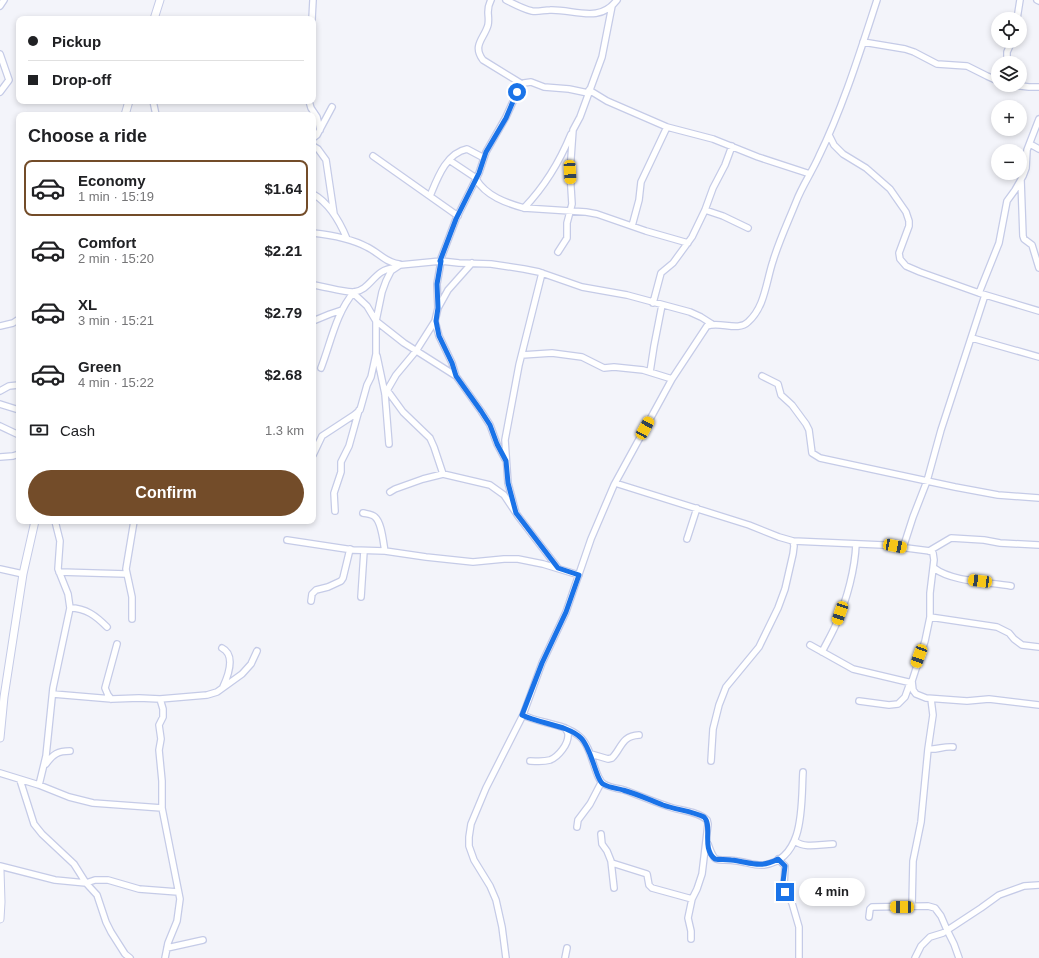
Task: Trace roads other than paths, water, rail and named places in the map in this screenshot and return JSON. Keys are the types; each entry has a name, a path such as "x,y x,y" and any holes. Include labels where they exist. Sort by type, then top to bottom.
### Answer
{"street":[{"path":"0,6 4,0"},
{"path":"155,16 160,0"},
{"path":"312,16 313,0"},
{"path":"491,0 488,6 488,23 478,48 480,56 487,63 522,84 531,82 544,87 588,92 666,127 713,139 758,158 810,174"},
{"path":"506,0 532,11 550,10 593,13 605,11 617,0"},
{"path":"316,233 332,235 368,247 393,264 441,261 524,269 582,287 627,295 690,312 712,324 742,326 754,315 765,293 773,260 796,200 829,135 877,0"},
{"path":"1018,12 1020,0"},
{"path":"524,208 542,186 561,157 580,117 604,48 612,6"},
{"path":"863,42 905,49 937,64 967,66 991,78"},
{"path":"0,54 9,80 0,92"},
{"path":"506,461 497,444 490,425 456,376 452,363 439,336 436,321 438,308 437,284 441,261 458,216 476,179 493,138 506,118 522,84"},
{"path":"1034,87 1039,91"},
{"path":"316,136 332,107"},
{"path":"316,116 320,130"},
{"path":"1027,150 1039,119"},
{"path":"632,226 639,200 641,182 666,127"},
{"path":"558,252 567,238 567,223 573,198 570,172 573,130"},
{"path":"829,135 834,145 843,154 866,168 890,189 906,212 909,226 899,253 902,262 920,272 982,294 1039,311"},
{"path":"1030,144 1039,149"},
{"path":"653,303 661,273 673,263 688,243 705,210 732,146"},
{"path":"316,148 326,160 334,214"},
{"path":"430,196 449,160 460,151 467,148 484,158"},
{"path":"373,156 458,216"},
{"path":"449,160 476,179 480,186 488,194 515,205 524,208 597,214 688,243"},
{"path":"904,548 913,517 927,481 941,430 972,338 982,294 999,243 1007,201 1021,180"},
{"path":"1021,180 1022,234 1024,240 1032,245 1039,268"},
{"path":"316,197 340,222 347,239"},
{"path":"705,210 723,216 748,228"},
{"path":"438,308 448,290 472,263"},
{"path":"321,368 333,332 348,298 353,292 368,285 383,270 394,268 400,264"},
{"path":"335,511 334,493 341,472 341,462 349,446 367,385 371,377 376,354 376,322 386,281 394,268"},
{"path":"516,513 508,483 504,440 508,415 542,274"},
{"path":"316,285 353,292 367,306 376,322 416,351 456,376"},
{"path":"650,372 662,305"},
{"path":"316,320 342,310"},
{"path":"0,326 7,325 16,320"},
{"path":"386,392 396,375 416,351 436,321"},
{"path":"506,958 502,927 496,900 490,886 471,853 469,846 471,824 486,788 522,715 542,663 566,612 591,539 615,483 672,379 707,326 712,324"},
{"path":"972,338 1039,357"},
{"path":"522,355 552,353 582,357 604,368 622,368 650,372 672,379"},
{"path":"376,354 386,392 389,444"},
{"path":"762,376 778,384 781,395 792,405 806,424 810,434 811,449 815,455 860,467 927,481 998,494 1039,498"},
{"path":"0,391 9,386 16,385"},
{"path":"386,392 403,412 430,438 443,474"},
{"path":"0,404 16,409"},
{"path":"316,449 322,436 360,410"},
{"path":"0,426 16,434"},
{"path":"0,457 16,455"},
{"path":"390,492 423,479 443,474 482,482 498,489 558,568"},
{"path":"615,483 697,508 792,541 883,545 929,551 933,553 934,568 930,593 930,617 925,641 911,683 904,697 898,704 889,705 859,701"},
{"path":"687,539 697,508"},
{"path":"363,513 372,515 378,520 382,532 385,551"},
{"path":"0,738 2,696 23,574 34,524"},
{"path":"39,785 44,767 48,742 53,694 70,608 68,594 58,567 60,541 57,524"},
{"path":"132,619 132,597 126,569 134,524"},
{"path":"929,551 951,538 1039,545"},
{"path":"287,540 364,551 385,551 473,562 518,559 558,568 579,575"},
{"path":"711,761 713,729 719,705 726,688 759,647 778,608 785,589 794,554 794,546 792,541"},
{"path":"822,652 844,604 855,557 856,544"},
{"path":"311,601 312,594 316,590 328,587 341,581 350,549"},
{"path":"361,597 364,551"},
{"path":"934,568 944,574 959,578 1012,586"},
{"path":"0,569 23,574"},
{"path":"59,572 126,574"},
{"path":"70,608 82,609 91,614 107,627"},
{"path":"930,617 997,627 1009,633 1018,643 1022,645 1039,647"},
{"path":"112,699 108,695 105,688 117,644"},
{"path":"810,644 858,671 911,683"},
{"path":"222,648 228,655 230,669 223,688"},
{"path":"53,694 112,699 160,699 207,695 217,692 235,680 248,668 257,651"},
{"path":"911,683 916,694 921,697 931,699 967,701 989,699 1039,705"},
{"path":"160,699 163,709 163,717 159,725 161,739 159,750 162,781 162,808 178,892 179,907 177,921 167,948 166,958"},
{"path":"912,906 913,861 921,822 933,715 931,699"},
{"path":"522,715 533,720 565,728 580,737 591,754 599,781 601,783 704,817 707,820 707,841 700,884 692,899 688,918 691,939"},
{"path":"530,761 542,762 557,755 567,740 568,734 565,728"},
{"path":"591,754 612,758 625,740 631,736 638,735"},
{"path":"928,749 938,750 946,746 953,747"},
{"path":"44,767 56,753 70,751"},
{"path":"707,841 712,857 715,859 734,860 760,865 771,863 787,853 795,840 798,829 803,772"},
{"path":"0,774 39,785 68,797 93,803 162,808"},
{"path":"20,780 34,824 42,834 74,864 86,883 97,895 111,932 125,954 130,958"},
{"path":"577,827 578,820 590,804 601,783"},
{"path":"601,834 602,844 612,863 614,888"},
{"path":"795,840 798,843 814,846 833,844"},
{"path":"778,859 785,866 784,887 792,903 799,927 799,958"},
{"path":"612,863 647,874 649,885 652,888 692,899"},
{"path":"0,866 55,880 86,883 95,880 108,880 139,889 178,892"},
{"path":"0,870 0,919"},
{"path":"915,958 921,946 930,937 947,930 999,895 1024,886 1039,885"},
{"path":"869,917 870,909 872,907 928,906 935,908 941,916 959,958"},
{"path":"167,948 203,940"},
{"path":"565,958 567,948"}]}
